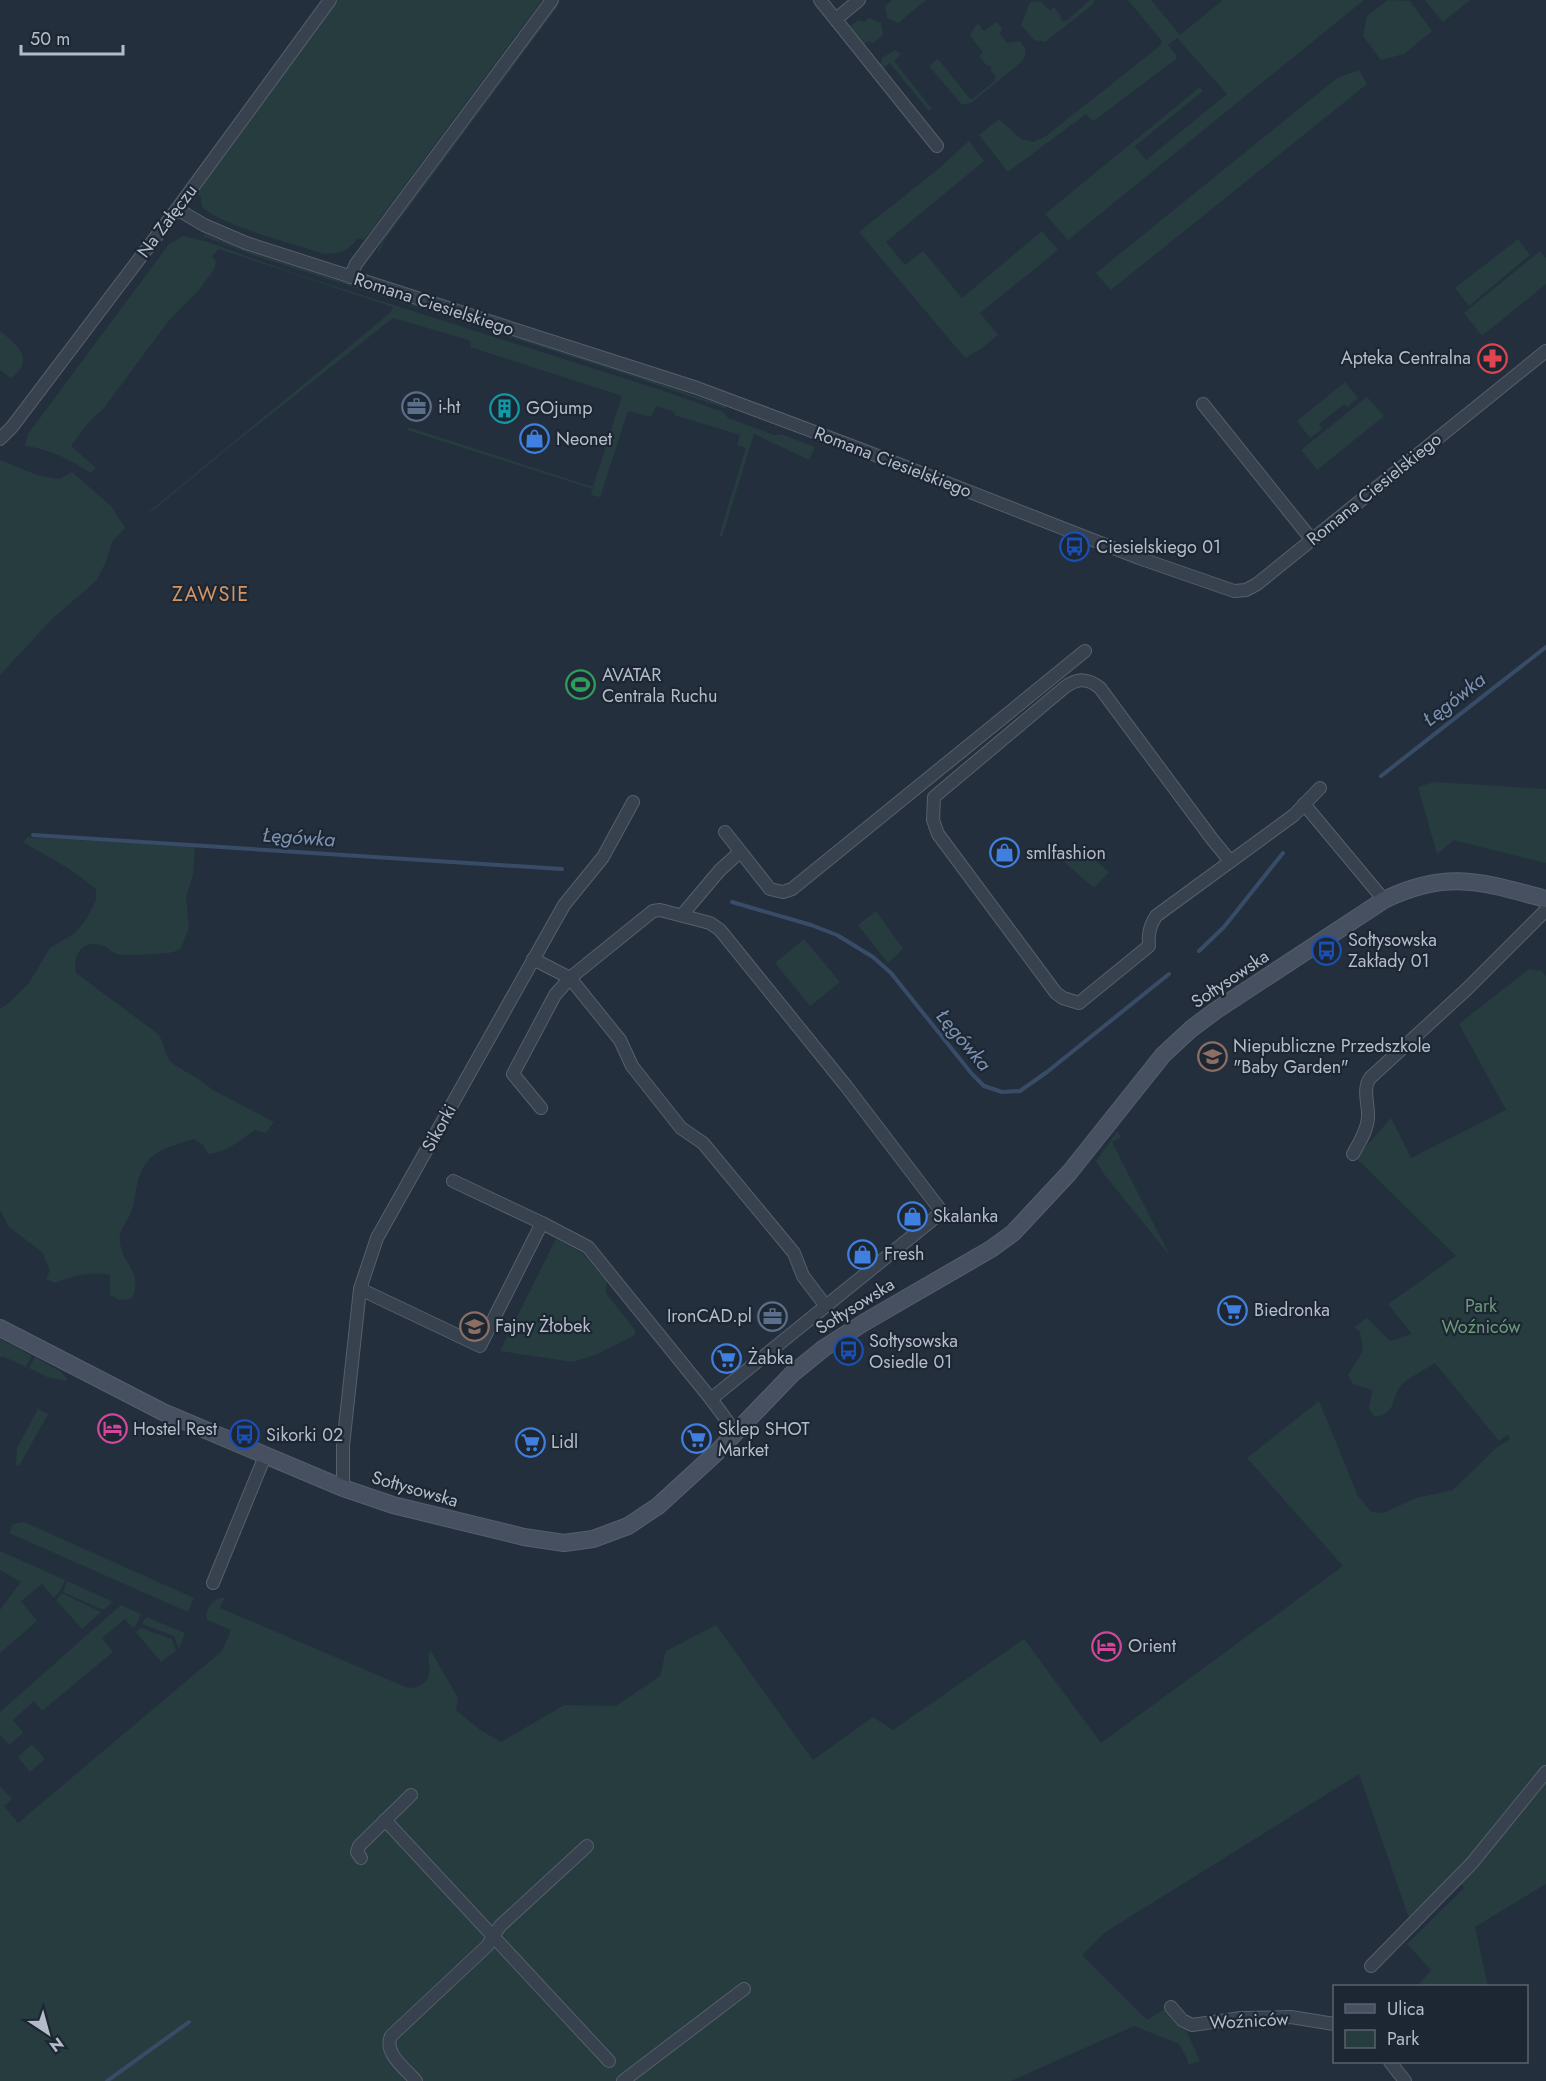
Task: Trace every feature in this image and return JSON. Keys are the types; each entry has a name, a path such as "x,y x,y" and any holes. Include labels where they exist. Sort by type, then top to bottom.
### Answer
{"street":[{"name":"Na Załęczu","path":"0,439 12,427 177,209 330,0"},
{"path":"350,277 356,264 552,0"},
{"path":"820,0 937,146"},
{"path":"836,19 859,0"},
{"name":"Romana Ciesielskiego","path":"177,209 223,235 697,388 1139,558 1229,590 1243,591 1253,587 1546,351"},
{"path":"1203,404 1312,540"},
{"path":"725,832 770,889 783,892 792,889 1085,651"},
{"path":"1230,861 1100,688 1085,680 1077,680 1065,687 934,797 933,820 938,834 1056,993 1079,1003 1149,946 1150,926 1156,915 1294,815 1320,788"},
{"name":"Sikorki","path":"343,1488 343,1446 360,1289 377,1238 564,905 603,857 633,802"},
{"path":"1304,804 1384,900"},
{"path":"682,915 720,870 740,852"},
{"name":"Sołtysowska","path":"0,1328 163,1412 343,1488 393,1505 524,1537 555,1542 583,1541 617,1531 648,1514 686,1482 786,1379 824,1348 874,1316 991,1249 1013,1233 1082,1157 1163,1055 1191,1029 1384,900 1406,889 1448,880 1491,884 1546,899"},
{"path":"541,1108 513,1074 555,996 570,978 653,911 660,910 682,915 710,923 720,930 846,1086 942,1212 711,1399"},
{"path":"1353,1154 1368,1118 1367,1082 1467,989 1546,910"},
{"path":"534,959 570,978 620,1040 632,1066 681,1128 703,1143 794,1253 803,1276 825,1305"},
{"path":"453,1181 588,1246 736,1432"},
{"path":"360,1289 480,1346 542,1223"},
{"path":"213,1583 265,1456"},
{"path":"1371,1966 1462,1874 1546,1772"},
{"path":"361,1858 357,1852 359,1846 411,1795"},
{"path":"385,1820 609,2061"},
{"path":"416,2081 392,2054 388,2045 391,2036 487,1946 500,1926 587,1846"},
{"path":"623,2081 744,1989"},
{"name":"Woźniców","path":"1171,2007 1182,2020 1192,2025 1241,2018 1290,2017 1333,2024"},
{"path":"1392,2063 1405,2081"}],"green space":[{"path":"338,0 542,0 364,240 358,238 344,251 324,254 226,221 202,207 201,197 197,194"},
{"path":"892,0 926,0 898,23 887,18 885,6"},
{"path":"1090,0 1095,0 1092,5 1045,42 1034,40 1021,25 1030,2 1041,1 1050,11 1054,7 1062,21 1066,21"},
{"path":"1128,0 1151,0 1180,35 1223,0 1364,0 1068,240 1045,214 1200,87 1203,91 1135,146 1146,160 1227,94 1177,38 1168,45 1176,55 1176,59 1095,120 1092,121 1086,114 1008,172 979,135 999,119 1021,139 1033,142 1046,136 1161,45 1162,41"},
{"path":"1388,0 1410,1 1432,31 1404,54 1381,60 1363,36 1367,16"},
{"path":"1425,0 1470,0 1443,22"},
{"path":"559,5 386,238 379,252 377,252 385,237"},
{"path":"869,18 881,23 883,35 873,43 868,41 863,45 849,28 858,20 864,22"},
{"path":"996,22 1002,28 1000,34 1007,43 1020,41 1025,49 1025,57 972,102 962,105 929,66 938,59 971,100 995,81 996,77 990,70 992,68 987,66 979,56 983,52 970,36 978,24 984,31"},
{"path":"895,50 901,54 894,61 932,109 929,111 890,63 882,69 880,65 882,58"},
{"path":"1359,70 1367,84 1111,290 1096,273 1337,78"},
{"path":"969,141 984,161 886,242 905,265 923,251 962,298 1042,231 1058,250 980,313 998,335 965,358 859,232 937,170"},
{"path":"204,234 250,252 622,371 725,406 727,409 256,256 203,236"},
{"path":"183,236 208,242 293,273 661,390 723,412 728,418 815,447 809,460 754,434 722,537 719,536 746,448 737,445 740,435 674,415 675,412 656,406 651,417 628,411 600,497 591,495 593,489 407,430 408,427 593,487 622,396 470,347 469,340 393,318 145,515 390,313 393,307 219,249 212,256 216,261 215,268 199,290 170,319 104,408 88,423 71,446 96,468 91,473 52,452 25,446 28,434 169,244"},
{"path":"1518,239 1530,255 1469,306 1455,288"},
{"path":"1540,251 1546,258 1546,284 1482,336 1464,313"},
{"path":"0,331 17,347 23,359 19,371 11,378 0,370"},
{"path":"1345,382 1358,398 1347,407 1344,404 1319,424 1322,429 1310,438 1297,421"},
{"path":"1367,397 1384,416 1317,470 1301,450"},
{"path":"0,460 37,475 59,479 72,472 112,507 125,528 112,542 106,562 96,581 52,619 0,675"},
{"path":"1434,782 1546,789 1546,863 1454,840 1437,854 1418,787"},
{"path":"28,837 195,847 193,875 186,896 189,928 181,948 170,953 126,955 117,954 101,945 89,945 77,955 76,973 158,1034 173,1064 211,1089 274,1122 266,1133 255,1130 222,1151 208,1154 203,1145 194,1139 159,1152 146,1163 138,1181 131,1213 120,1235 122,1251 136,1283 131,1299 120,1300 110,1295 110,1275 82,1275 55,1283 46,1279 50,1270 42,1252 9,1227 0,1210 0,1009 29,983 50,948 75,933 87,918 96,900 96,889 71,870 23,842"},
{"path":"1079,847 1109,872 1094,888 1062,860"},
{"path":"876,911 903,949 888,963 858,925"},
{"path":"804,939 840,982 810,1006 775,963"},
{"name":"Park Woźniców","path":"1529,969 1542,971 1546,976 1546,1884 1475,1927 1488,1985 1418,1985 1431,1970 1407,1944 1464,1888 1453,1874 1409,1918 1359,1774 1104,1933 1082,1955 1147,2020 1165,2009 1174,2022 1186,2030 1200,2061 1187,2065 1188,2061 1179,2044 1134,2026 1011,2081 0,2081 0,1786 12,1799 4,1806 18,1823 222,1651 231,1630 207,1620 207,1611 211,1604 221,1598 225,1597 220,1608 408,1688 421,1685 428,1678 428,1655 431,1651 458,1698 456,1710 480,1730 501,1742 564,1705 616,1706 660,1676 666,1651 716,1625 813,1760 873,1717 893,1730 1024,1639 1101,1743 1343,1566 1247,1458 1319,1401 1358,1496 1371,1512 1383,1513 1416,1498 1453,1490 1497,1447 1510,1440 1508,1434 1499,1441 1435,1363 1403,1384 1390,1409 1375,1417 1369,1409 1372,1390 1353,1384 1348,1375 1363,1351 1360,1332 1354,1327 1367,1318 1390,1341 1412,1334 1388,1304 1456,1256 1356,1158 1391,1118 1411,1158 1506,1110 1459,1024"},
{"path":"1117,1132 1121,1137 1112,1142 1170,1256 1096,1161"},
{"path":"556,1239 582,1253 607,1281 606,1293 635,1330 635,1335 595,1355 573,1362 500,1351"},
{"path":"0,1339 32,1356 26,1367 2,1356 0,1358"},
{"path":"35,1357 61,1372 67,1379 66,1381 47,1377 29,1368"},
{"path":"38,1409 48,1414 19,1466 16,1464 17,1448"},
{"path":"24,1522 194,1598 188,1612 9,1533 13,1524"},
{"path":"0,1551 65,1580 54,1598 42,1584 21,1601 37,1621 0,1653 0,1610 21,1582 0,1570"},
{"path":"67,1581 113,1602 103,1610 63,1592"},
{"path":"62,1593 101,1612 82,1629 56,1600"},
{"path":"121,1605 141,1614 137,1624 133,1628 125,1619 102,1638 113,1652 42,1711 34,1701 13,1720 23,1733 9,1745 0,1735 0,1712"},
{"path":"146,1617 185,1633 179,1649 174,1636 142,1624"},
{"path":"141,1628 172,1639 176,1651 161,1662 136,1632"},
{"path":"32,1744 45,1759 30,1772 18,1757"}],"waterway":[{"name":"Łęgówka","path":"1381,776 1546,647"},
{"name":"Łęgówka","path":"33,835 562,869"},
{"name":"Łęgówka","path":"1199,951 1224,927 1283,853"},
{"name":"Łęgówka","path":"732,902 837,935 873,957 891,973 972,1074 984,1086 1002,1092 1020,1091 1047,1072 1169,974"},
{"path":"107,2081 189,2022"}],"place":[{"name":"Apteka Centralna","path":"1492,358"},
{"name":"i-ht","path":"417,407"},
{"name":"GOjump","path":"505,408"},
{"name":"Neonet","path":"535,439"},
{"name":"Ciesielskiego 01","path":"1075,547"},
{"name":"AVATAR Centrala Ruchu","path":"581,685"},
{"name":"smlfashion","path":"1005,853"},
{"name":"Sołtysowska Zakłady 01","path":"1327,950"},
{"name":"Niepubliczne Przedszkole \"Baby Garden\"","path":"1212,1056"},
{"name":"Skalanka","path":"912,1216"},
{"name":"Fresh","path":"863,1254"},
{"name":"Biedronka","path":"1233,1310"},
{"name":"IronCAD.pl","path":"773,1316"},
{"name":"Fajny Żłobek","path":"474,1326"},
{"name":"Sołtysowska Osiedle 01","path":"848,1351"},
{"name":"Żabka","path":"727,1358"},
{"name":"Hostel Rest","path":"112,1429"},
{"name":"Sikorki 02","path":"245,1435"},
{"name":"Sklep SHOT Market","path":"697,1439"},
{"name":"Lidl","path":"530,1442"},
{"name":"Orient","path":"1107,1646"}],"district":[{"name":"ZAWSIE","path":"211,594"}]}
